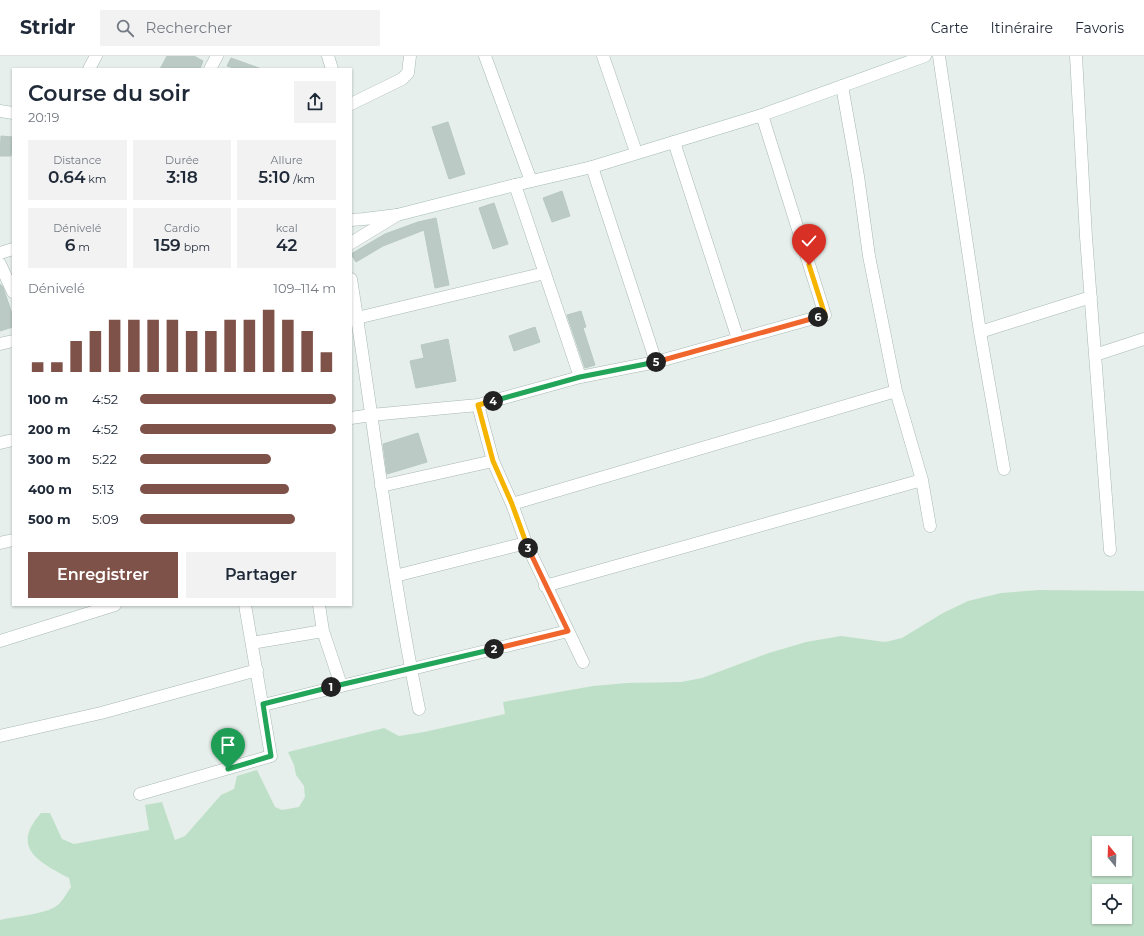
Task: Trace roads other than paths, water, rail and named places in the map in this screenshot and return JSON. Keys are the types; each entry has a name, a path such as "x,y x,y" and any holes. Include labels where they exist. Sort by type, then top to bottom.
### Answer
{"street":[{"path":"90,68 96,56"},
{"path":"211,68 217,56"},
{"path":"328,56 332,68"},
{"path":"352,104 402,79 408,73 410,56"},
{"path":"485,56 531,181"},
{"path":"603,56 636,152"},
{"path":"352,220 397,215 592,167 636,152 762,115 925,56"},
{"path":"939,56 980,332 1004,469"},
{"path":"1076,56 1086,237 1110,550"},
{"path":"842,86 858,176 869,256 896,391 922,480 930,526"},
{"path":"0,111 12,113"},
{"path":"352,418 478,405 580,377 656,362 825,315 762,115"},
{"path":"674,142 738,339"},
{"path":"592,167 656,362"},
{"path":"515,185 580,377"},
{"path":"352,242 397,215"},
{"path":"0,253 12,249"},
{"path":"0,264 12,290"},
{"path":"357,318 545,273"},
{"path":"352,286 381,486 410,669 418,709"},
{"path":"980,332 1091,297"},
{"path":"1095,355 1144,339"},
{"path":"0,344 12,341"},
{"path":"512,504 896,391"},
{"path":"478,405 493,461 512,504 526,543 582,662"},
{"path":"0,443 12,440"},
{"path":"381,486 493,461"},
{"path":"546,586 922,480"},
{"path":"0,543 12,540"},
{"path":"396,576 526,543"},
{"path":"0,641 112,606"},
{"path":"140,794 271,756 245,606"},
{"path":"319,606 323,631 341,685"},
{"path":"252,643 323,631"},
{"path":"263,704 568,631"},
{"path":"0,736 101,713 257,670"}]}
